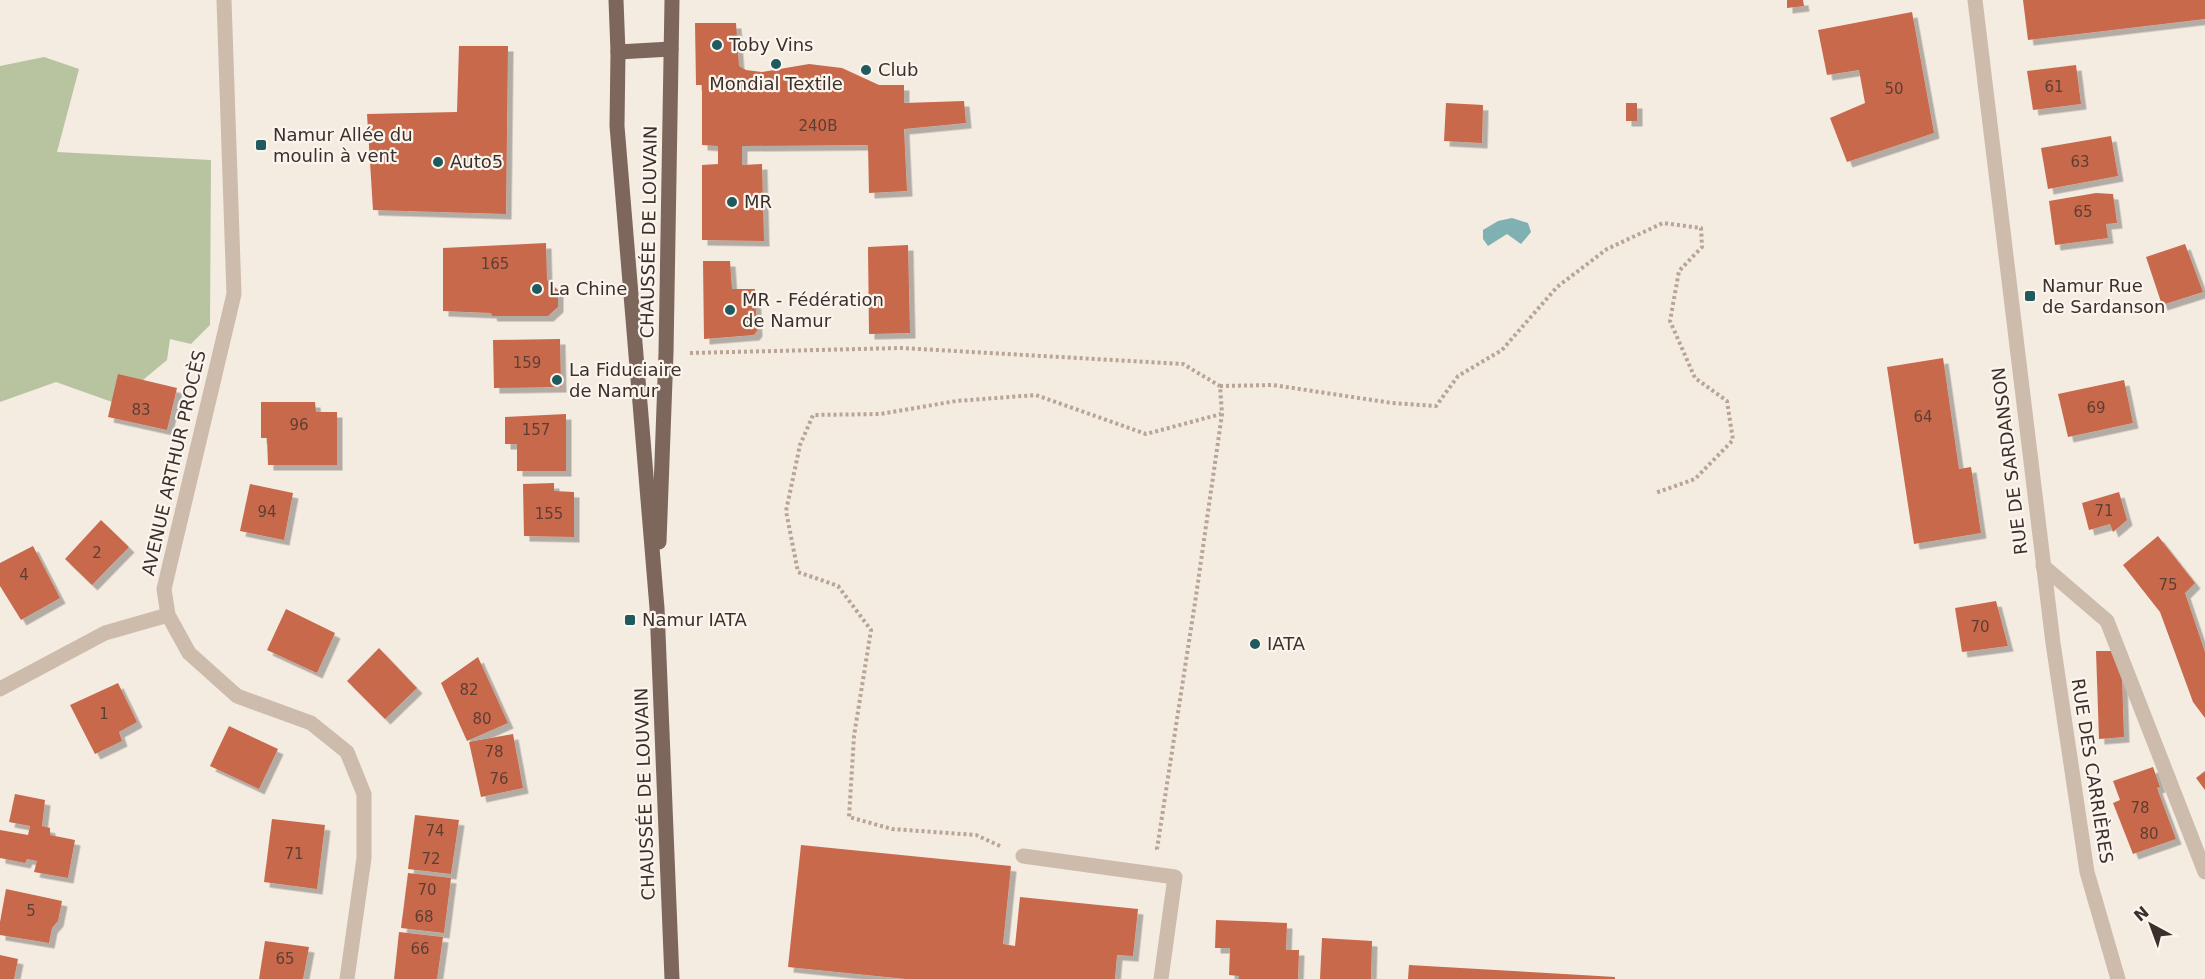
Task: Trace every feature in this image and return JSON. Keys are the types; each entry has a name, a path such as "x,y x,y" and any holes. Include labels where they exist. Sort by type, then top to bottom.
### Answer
{"main road":[{"name":"CHAUSSÉE DE LOUVAIN","path":"616,0 617,126 657,608 672,979"},
{"name":"CHAUSSÉE DE LOUVAIN","path":"657,608 666,353 672,0"},
{"path":"618,52 672,49"}],"street":[{"name":"AVENUE ARTHUR PROCÈS","path":"224,0 234,294 164,589 168,615 189,653 237,696 311,723 347,752 364,794 364,858 347,979"},
{"name":"RUE DE SARDANSON","path":"1975,0 2043,566 2108,621 2205,872"},
{"name":"RUE DES CARRIÈRES","path":"2043,566 2087,872 2118,979"},
{"path":"0,689 105,633 168,615"},
{"path":"1023,856 1175,877 1161,979"}],"path":[{"path":"666,353 709,354 902,348 1183,364 1220,386 1273,385 1392,403 1436,406 1458,376 1502,350 1557,286 1607,249 1664,223 1701,228 1702,247 1679,271 1670,321 1695,378 1727,401 1733,440 1695,479 1655,493"},
{"path":"1175,877 1156,849 1222,414 1220,386"},
{"path":"1023,856 976,835 892,829 849,817 854,736 871,630 838,586 798,572 786,511 800,446 813,415 880,414 956,401 1036,395 1146,434 1222,414"}],"green space":[{"path":"44,57 79,69 57,152 211,160 210,325 191,344 170,339 167,360 112,402 56,382 0,402 0,66"}],"water":[{"path":"1512,218 1528,223 1531,232 1521,244 1507,234 1488,246 1483,239 1483,230 1498,221"}],"building":[{"path":"1787,0 1803,0 1804,6 1787,8"},
{"path":"2023,0 2205,0 2205,19 2028,40"},
{"path":"1912,12 1934,133 1847,162 1830,118 1865,103 1859,70 1827,75 1818,30"},
{"path":"695,23 736,23 739,66 746,70 762,72 809,64 842,68 879,85 904,85 904,103 964,101 966,123 904,129 907,191 869,193 868,145 742,146 742,165 762,164 764,241 702,240 702,165 718,164 718,146 702,145 702,85 696,85"},
{"name":"Auto5","path":"459,46 508,46 506,214 373,210 367,114 457,112"},
{"path":"2076,65 2081,104 2033,110 2027,71"},
{"path":"1446,103 1483,105 1482,143 1444,141"},
{"path":"1626,103 1637,103 1637,121 1626,121"},
{"path":"2111,136 2118,176 2048,189 2041,148"},
{"path":"2096,193 2113,194 2117,223 2106,224 2108,238 2055,245 2049,201"},
{"path":"546,243 547,280 558,290 558,307 548,316 492,316 491,313 443,311 443,248"},
{"path":"2185,244 2203,292 2162,305 2146,257"},
{"path":"908,245 910,333 869,334 868,247"},
{"name":"MR - Fédération de Namur","path":"703,261 730,261 732,289 755,289 757,331 754,335 704,339"},
{"path":"560,339 561,387 494,388 493,340"},
{"path":"1943,358 1959,469 1971,467 1981,533 1914,544 1887,367"},
{"path":"118,374 177,388 167,430 108,417"},
{"path":"2124,380 2133,423 2068,437 2058,394"},
{"path":"261,402 315,402 316,412 337,412 337,465 268,465 267,438 261,438"},
{"path":"566,414 566,471 517,471 517,444 505,444 505,417"},
{"path":"554,483 554,491 574,492 574,537 524,536 523,484"},
{"path":"250,484 293,493 284,540 240,531"},
{"path":"2119,492 2127,520 2113,532 2110,524 2089,530 2082,503"},
{"path":"101,520 129,547 92,585 65,559"},
{"path":"2158,536 2195,583 2185,593 2205,652 2205,718 2193,702 2160,612 2123,565"},
{"path":"33,546 60,598 21,620 0,586 0,563"},
{"path":"1996,601 2008,646 1962,652 1955,608"},
{"path":"286,609 335,633 317,673 267,650"},
{"path":"379,648 417,688 385,719 347,681"},
{"path":"2096,651 2112,651 2122,677 2124,737 2099,739"},
{"path":"478,657 508,723 467,741 441,683"},
{"path":"118,683 137,722 119,732 122,741 95,754 70,705"},
{"path":"229,726 278,749 259,789 210,766"},
{"path":"513,734 523,788 481,797 469,742"},
{"path":"2153,767 2160,787 2157,788 2176,839 2133,854 2113,803 2120,800 2113,781"},
{"path":"2205,771 2205,790 2196,778"},
{"path":"15,794 45,800 42,826 50,828 50,835 75,840 68,878 34,872 37,861 27,859 25,863 0,858 0,830 28,835 30,826 9,822"},
{"path":"415,815 459,820 451,874 408,869"},
{"path":"272,819 325,825 317,889 264,882"},
{"path":"801,845 1011,866 1003,944 1015,946 1020,897 1138,909 1133,956 1117,955 1115,979 906,979 788,967"},
{"path":"408,873 451,878 444,933 401,928"},
{"path":"6,889 62,901 58,921 52,928 49,943 0,935"},
{"path":"1216,920 1287,923 1286,950 1299,950 1298,979 1239,979 1239,976 1229,975 1230,948 1215,948"},
{"path":"399,932 443,937 437,979 394,979"},
{"path":"1322,938 1372,941 1371,979 1320,979"},
{"path":"265,941 309,947 303,979 259,979"},
{"path":"0,955 18,959 14,979 0,979"},
{"path":"1409,965 1615,977 1615,979 1408,979"}],"place":[{"name":"Toby Vins","path":"717,45"},
{"name":"Mondial Textile","path":"776,64"},
{"name":"Club","path":"866,70"},
{"name":"Namur Allée du moulin à vent","path":"261,145"},
{"name":"Auto5","path":"438,162"},
{"name":"MR","path":"732,202"},
{"name":"La Chine","path":"537,289"},
{"name":"Namur Rue de Sardanson","path":"2030,296"},
{"name":"MR - Fédération de Namur","path":"730,310"},
{"name":"La Fiduciaire de Namur","path":"557,380"},
{"name":"Namur IATA","path":"630,620"},
{"name":"IATA","path":"1255,644"}]}
